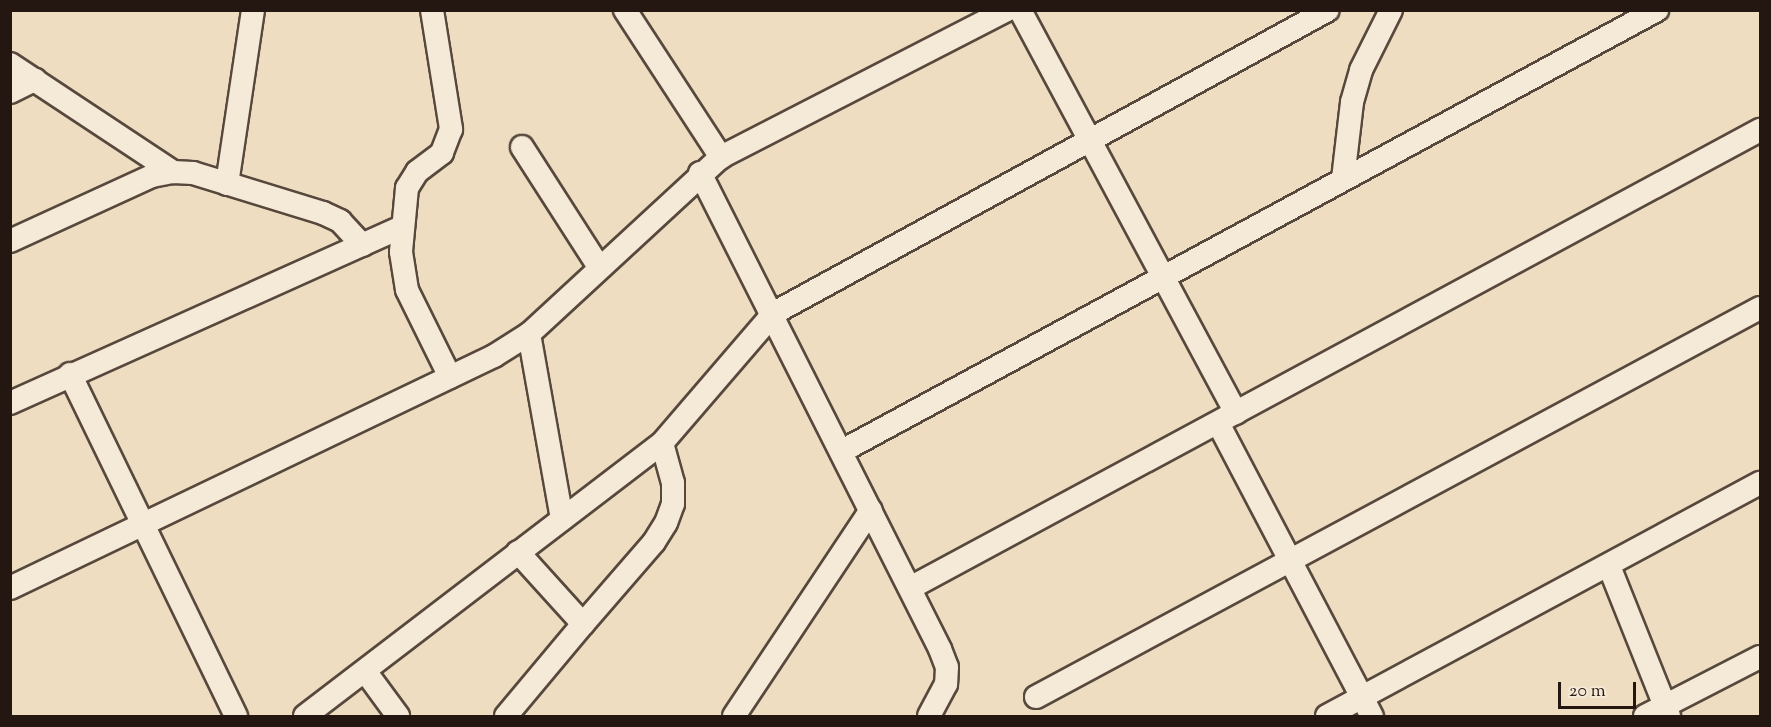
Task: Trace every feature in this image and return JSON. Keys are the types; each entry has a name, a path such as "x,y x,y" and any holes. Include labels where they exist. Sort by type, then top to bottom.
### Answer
{"street":[{"path":"227,184 253,10"},
{"path":"432,10 451,129 442,153 417,172 407,188 400,228 402,271 408,290 450,378"},
{"path":"625,10 721,157"},
{"path":"1020,10 1163,276 1289,561 1367,707"},
{"path":"305,717 662,443 774,312 1090,140 1300,17 1328,10"},
{"path":"1343,179 1352,102 1361,70 1391,10"},
{"path":"842,451 1657,10"},
{"path":"10,588 450,378 529,334 700,172 721,157 998,13"},
{"path":"10,64 174,172 227,184 323,213 340,221 362,245"},
{"path":"10,92 36,81"},
{"path":"910,588 1761,130"},
{"path":"522,147 600,267"},
{"path":"10,241 152,176 174,172"},
{"path":"700,172 774,312 947,667 941,698 929,717"},
{"path":"10,404 70,374 400,228"},
{"path":"1036,697 1761,308"},
{"path":"529,334 562,519"},
{"path":"70,374 236,717"},
{"path":"506,717 654,543 666,523 673,504 673,483 662,443"},
{"path":"1327,717 1367,707 1609,566 1761,483"},
{"path":"734,717 871,510"},
{"path":"518,552 583,624"},
{"path":"1609,566 1659,713 1761,657"},
{"path":"365,670 398,717"}]}
